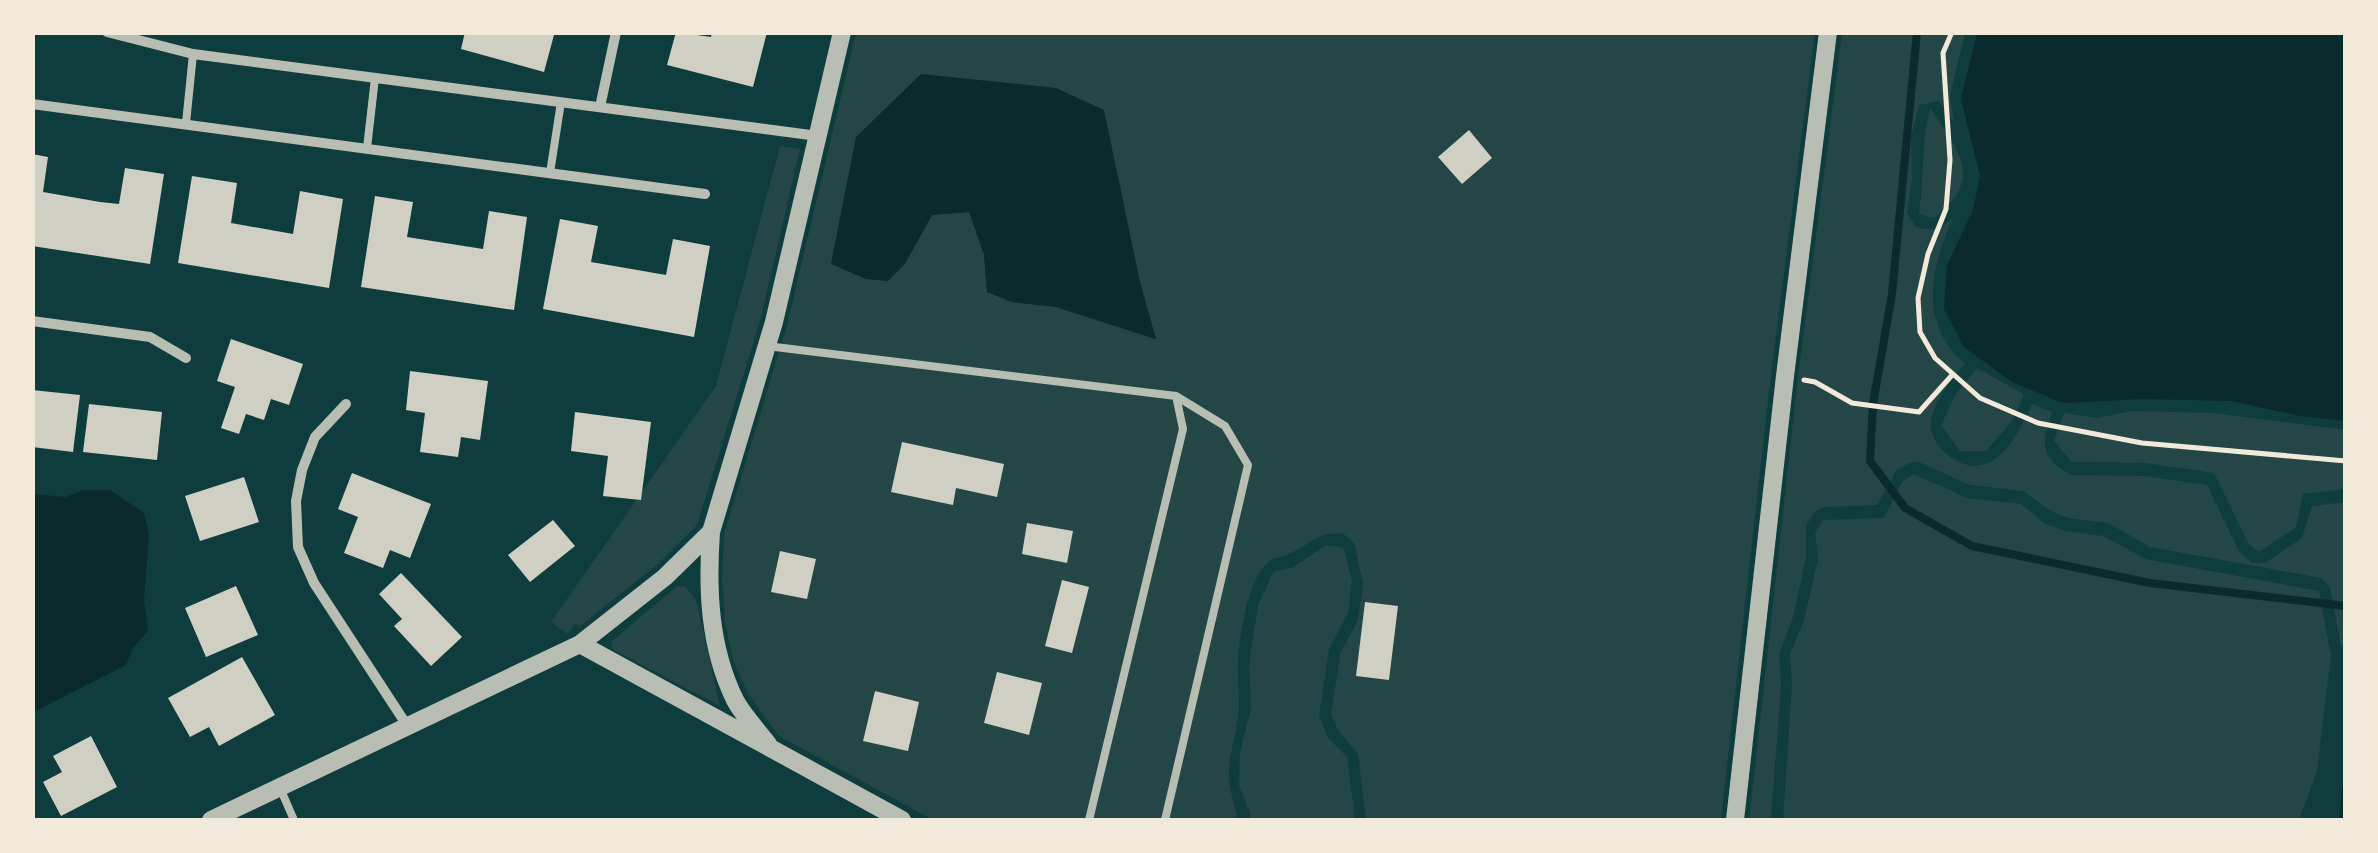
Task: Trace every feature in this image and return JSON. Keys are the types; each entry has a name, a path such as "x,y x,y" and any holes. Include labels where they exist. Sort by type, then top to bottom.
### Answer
{"street":[{"path":"107,32 193,54 818,136"},
{"path":"600,107 616,32"},
{"path":"771,748 737,703 721,666 708,578 711,532 767,346 842,32"},
{"path":"1735,820 1828,32"},
{"path":"32,104 706,194"},
{"path":"32,320 150,338 186,358"},
{"path":"346,404 314,438 302,470 296,501 298,547 314,583 408,728"},
{"path":"211,820 580,644 665,577 711,532"},
{"path":"580,644 902,820"}],"lane":[{"path":"186,123 193,54"},
{"path":"367,148 375,78"},
{"path":"550,172 560,102"},
{"path":"767,346 1176,396 1225,426 1248,465 1165,820"},
{"path":"1089,820 1183,429 1176,396"},
{"path":"280,788 294,820"}],"path":[{"path":"1952,32 1943,54 1950,160 1946,208 1928,254 1918,298 1920,332 1934,358 1980,398 2038,423 2142,444 2346,462"},
{"path":"1802,379 1860,404 1919,412 1953,374"}],"shaded area":[{"path":"856,33 1815,33 1771,374 1721,820 1366,820 1358,754 1338,730 1331,714 1340,654 1358,620 1363,583 1354,543 1344,534 1320,536 1270,560 1255,582 1239,653 1239,710 1229,772 1237,815 1233,820 933,820 779,736 748,694 733,660 725,622 724,534 787,325","holes":["886,110 1140,282 1155,339 1056,307 1012,302 987,292 984,254 969,212 932,215 856,137"]},
{"path":"1842,33 1965,33 1950,96 1954,122 1939,101 1919,105 1911,137 1912,179 1907,213 1916,227 1927,229 1952,219 1934,276 1933,295 1940,331 1965,364 1942,394 1932,416 1931,427 1940,447 1959,462 1970,465 1992,461 2011,443 2032,404 2052,412 2045,440 2048,456 2071,475 2144,476 2207,485 2239,551 2252,563 2265,563 2302,538 2312,506 2345,502 2345,642 2341,646 2330,588 2321,578 2150,547 2108,523 2068,518 2051,511 2023,491 1970,485 1919,462 1909,463 1896,471 1877,505 1823,507 1806,526 1806,558 1793,617 1779,655 1781,685 1771,820 1749,820 1798,377"},
{"path":"1977,33 2345,33 2345,421 2299,416 2231,401 2143,399 2063,403 2012,382 1964,347 1944,309 1947,265 1973,210 1980,176 1961,99"},
{"path":"921,74 1056,88 1104,110 1156,339 1056,307 1012,302 987,292 984,254 969,212 932,215 905,264 888,281 866,279 831,264 856,137"},
{"path":"1930,108 1957,152 1963,177 1950,204 1934,218 1919,214"},
{"path":"780,146 800,149 761,318 697,525 657,565 580,626 575,624 568,634 551,622 716,386"},
{"path":"1977,368 2024,394 2013,420 1986,451 1960,451 1941,425 1956,394"},
{"path":"2133,411 2214,413 2345,430 2345,489 2303,494 2296,527 2259,552 2249,544 2214,473 2145,463 2072,462 2054,441 2064,413 2097,418"},
{"path":"1914,474 1967,498 2021,504 2044,523 2065,531 2103,536 2146,559 2319,591 2331,656 2317,771 2299,820 1783,820 1792,685 1790,654 1804,620 1818,559 1815,533 1823,520 1884,518 1902,482"},
{"path":"83,490 110,490 144,513 149,533 144,600 148,631 133,648 126,665 33,712 33,494 66,497"},
{"path":"1326,545 1343,547 1352,581 1348,613 1329,649 1319,716 1328,738 1347,757 1355,820 1248,820 1251,816 1239,785 1240,752 1251,708 1249,665 1258,605 1274,571 1292,568"},
{"path":"677,586 685,586 696,600 720,706 611,646 612,641"}],"building":[{"path":"465,32 554,35 544,72 461,49"},
{"path":"676,32 711,37 712,32 767,32 753,87 667,65"},
{"path":"1469,130 1492,158 1462,184 1438,157"},
{"path":"32,154 48,157 43,192 100,202 119,204 125,168 164,174 150,264 32,246"},
{"path":"192,176 237,183 231,223 293,234 300,191 343,199 329,288 178,263"},
{"path":"375,196 413,202 407,237 483,249 489,211 527,217 514,310 361,287"},
{"path":"560,219 598,226 591,262 666,275 673,239 710,246 694,337 543,309"},
{"path":"231,339 303,364 289,405 271,399 264,420 246,414 239,434 221,428 235,387 217,381"},
{"path":"410,371 488,381 480,440 461,437 458,457 420,452 425,413 406,410"},
{"path":"32,390 80,395 73,452 32,447"},
{"path":"89,404 162,412 157,460 83,452"},
{"path":"575,412 651,422 641,500 603,496 608,456 571,451"},
{"path":"902,442 1004,464 997,497 956,488 953,505 891,492"},
{"path":"352,473 431,504 410,558 390,550 383,568 344,553 358,517 338,509"},
{"path":"244,477 259,522 200,541 185,496"},
{"path":"553,520 575,546 530,582 508,555"},
{"path":"1027,523 1073,531 1067,563 1022,554"},
{"path":"780,551 816,559 807,599 771,592"},
{"path":"401,573 462,637 431,666 394,626 402,619 379,594"},
{"path":"1062,580 1089,587 1072,653 1045,646"},
{"path":"236,586 258,635 206,657 185,608"},
{"path":"1365,602 1398,606 1389,680 1356,676"},
{"path":"242,657 275,715 219,746 209,727 190,737 168,698"},
{"path":"997,672 1042,683 1029,735 984,723"},
{"path":"875,691 919,702 908,751 863,741"},
{"path":"91,736 117,787 61,816 43,782 62,772 53,756"}],"waterway":[{"path":"1917,32 1892,294 1873,404 1870,461 1905,508 1972,546 2150,583 2346,606"},
{"path":"2343,820 2346,788"}]}
